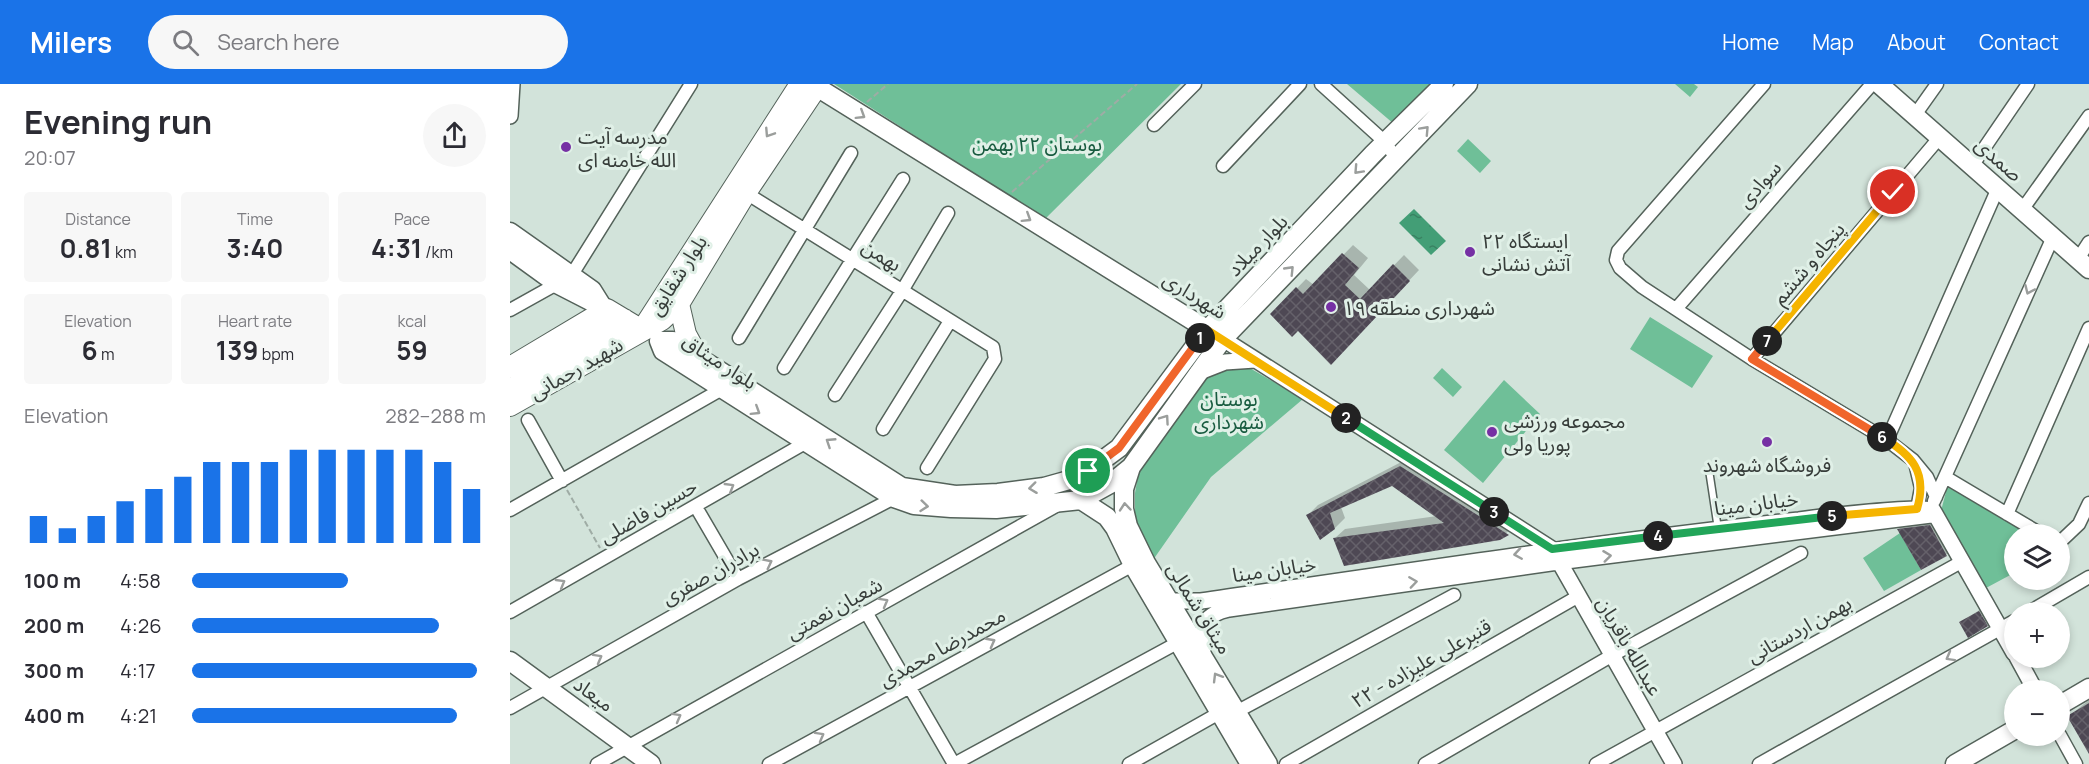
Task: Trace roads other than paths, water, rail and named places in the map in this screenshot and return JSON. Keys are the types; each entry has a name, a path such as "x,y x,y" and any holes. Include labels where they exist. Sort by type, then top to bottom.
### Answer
{"main road":[{"name":"بلوار میلاد","path":"1088,471 1119,448 1207,330 1385,142 1444,84"},
{"name":"بلوار میلاد","path":"1131,467 1223,339 1468,84"},
{"name":"صمدی","path":"1879,84 2083,264"},
{"name":"شهرداری","path":"812,85 1223,339"},
{"name":"بلوار شقایق","path":"650,335 679,304 812,85"},
{"name":"بلوار شقایق","path":"650,335 812,85"},
{"path":"510,232 564,280"},
{"path":"510,250 564,280 592,290 605,308 650,335"},
{"path":"679,304 686,334 699,358"},
{"name":"شهید رحمانی","path":"510,367 605,308"},
{"name":"شهید رحمانی","path":"510,389 624,319"},
{"name":"بلوار میثاق","path":"650,335 673,341 902,487 955,495 998,493 1044,487 1088,471"},
{"name":"بلوار میثاق","path":"650,335 663,351 722,389 894,498 914,505 996,509 1060,504 1081,500 1110,484 1131,467"},
{"name":"شهید رحمانی","path":"510,406 650,335"},
{"name":"میثاق شمالی","path":"1131,467 1124,489 1124,509 1128,526 1165,605 1179,642 1268,764"},
{"name":"میثاق شمالی","path":"1081,500 1107,517 1133,565 1203,654 1250,764"},
{"name":"میعاد","path":"510,661 549,685 651,764"},
{"path":"2070,699 2089,688"},
{"path":"1955,764 2004,736"}],"street":[{"path":"510,116 512,84"},
{"path":"510,310 564,280 691,84"},
{"path":"1154,125 1195,84"},
{"path":"1222,166 1300,84"},
{"path":"1322,84 1385,142 1397,160"},
{"path":"1764,84 1618,251 1616,260 1627,274 1676,309 1752,359 1887,440 1913,460 1928,477 1930,507"},
{"name":"سوادی","path":"1676,309 1872,84"},
{"path":"1915,115 1937,84"},
{"path":"1972,166 2028,84"},
{"path":"2022,210 2089,116"},
{"name":"پنجاه و ششم","path":"1752,359 1940,137"},
{"path":"739,338 851,153"},
{"path":"784,368 903,179"},
{"path":"1887,440 1998,188"},
{"name":"بهمن","path":"746,193 993,347 995,359 927,468"},
{"path":"835,395 902,291 948,213"},
{"path":"1930,507 2053,237"},
{"path":"2083,264 2089,242"},
{"path":"883,429 950,321"},
{"path":"2007,514 2089,328"},
{"name":"شهرداری","path":"1223,339 1555,555"},
{"path":"1197,373 1225,362 1255,360"},
{"path":"510,510 722,389"},
{"path":"528,420 562,480"},
{"name":"حسین فاضلی","path":"510,612 696,507 805,442"},
{"path":"1913,460 1921,488 1930,507 1963,561 2004,619"},
{"path":"1945,477 2024,524"},
{"name":"برادران صفری","path":"510,708 738,579 894,498"},
{"path":"2070,533 2079,524 2089,503"},
{"name":"شعبان نعمتی","path":"597,764 1060,504"},
{"path":"696,507 738,579"},
{"name":"خیابان مینا","path":"1165,605 1555,555 1931,515 1930,507 1718,529 1555,555 1219,611 1204,623 1201,633 1203,654"},
{"path":"1425,764 1611,656 1801,553"},
{"name":"عبدالله باقریان","path":"1555,555 1674,764"},
{"name":"بهمن اردستانی","path":"1596,764 1963,561"},
{"name":"محمدرضا محمدی","path":"769,764 1133,565"},
{"path":"2046,602 2089,577"},
{"path":"1129,764 1454,595"},
{"name":"قنبرعلی علیزاده - ۲۲","path":"1286,764 1577,597"},
{"path":"866,612 954,764 1179,642"},
{"path":"1759,764 2004,627"},
{"path":"2066,746 2076,764"}],"lane":[{"path":"1709,471 1718,529"},
{"path":"510,654 549,685"},
{"path":"628,745 658,764"}],"water":[{"path":"1414,209 1446,241 1431,255 1399,223"}],"place":[{"name":"مدرسه آیت الله خامنه ای","path":"566,147"},
{"name":"ایستگاه ۲۲ آتش نشانی","path":"1470,252"},
{"name":"شهرداری منطقه ۱۹","path":"1331,307"},
{"name":"مجموعه ورزشی پوریا ولی","path":"1492,432"},
{"name":"فروشگاه شهروند","path":"1767,442"}],"park label":[{"name":"بوستان ۲۲ بهمن","path":"1037,143"},
{"name":"بوستان شهرداری","path":"1229,410"}]}
